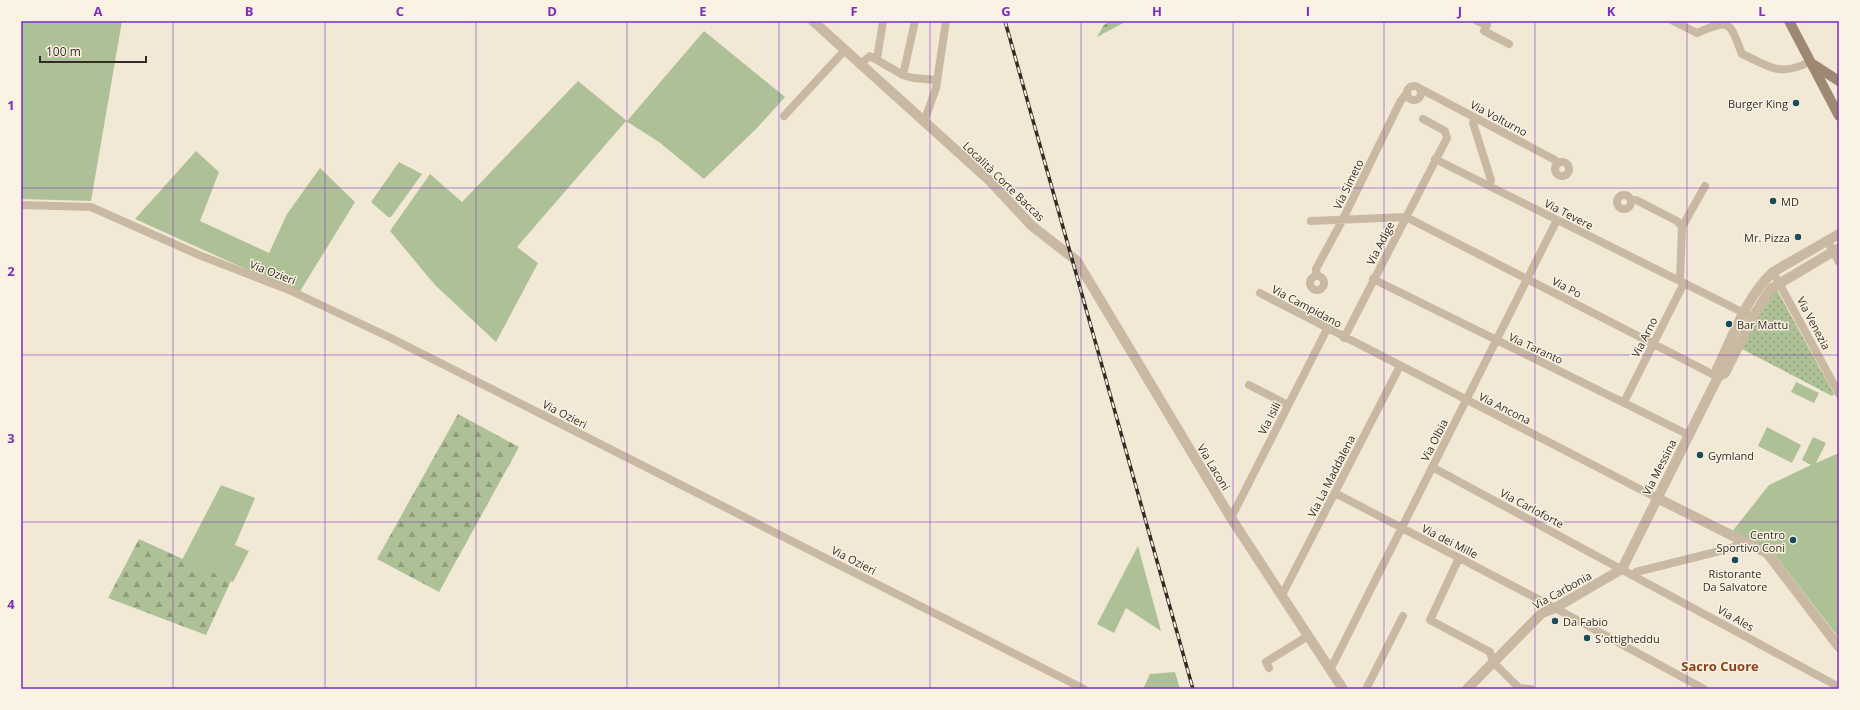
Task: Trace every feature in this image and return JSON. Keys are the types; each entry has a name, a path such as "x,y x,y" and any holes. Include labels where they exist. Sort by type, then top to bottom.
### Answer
{"main road":[{"path":"1790,21 1810,62 1838,108"},
{"path":"1810,62 1839,81"}],"street":[{"name":"Località Corte Baccas","path":"813,21 989,180 1032,226 1070,254"},
{"path":"877,59 883,21"},
{"path":"903,75 915,21"},
{"path":"924,122 936,88 946,21"},
{"path":"1477,21 1488,23 1484,31 1510,44"},
{"path":"1673,21 1697,32 1720,23 1728,25 1733,31 1742,54 1778,70 1787,71 1810,62"},
{"path":"784,116 845,50"},
{"path":"860,64 870,56 903,75 913,78 937,80"},
{"path":"1411,87 1420,92 1416,100 1409,96 1411,87"},
{"name":"Via Volturno","path":"1420,92 1429,92 1558,163"},
{"name":"Via Simeto","path":"1317,276 1316,269 1343,219 1400,102 1409,96"},
{"path":"1475,118 1473,123 1491,180 1490,186"},
{"path":"1423,119 1445,131 1447,138 1435,159"},
{"name":"Via Tevere","path":"1435,159 1744,313"},
{"name":"Via Adige","path":"1344,338 1435,159"},
{"path":"1682,282 1682,227 1705,186"},
{"path":"1631,200 1636,200 1677,221 1682,227"},
{"name":"Via Ozieri","path":"21,205 91,207 199,255 289,290 389,337 1084,689"},
{"path":"1311,221 1406,217"},
{"name":"Via Po","path":"1406,217 1718,376"},
{"name":"Via Olbia","path":"1330,670 1557,220"},
{"name":"Via Messina","path":"1622,569 1718,376 1717,369 1744,313 1758,289 1774,272 1839,234"},
{"path":"1827,240 1836,249 1839,262"},
{"name":"Via Messina","path":"1718,376 1725,373 1753,317 1766,296 1780,283 1836,249"},
{"name":"Via Laconi","path":"1070,254 1077,261 1094,288 1230,518 1282,595 1342,689"},
{"path":"1774,272 1780,283"},
{"name":"Via Taranto","path":"1374,279 1496,341 1624,402 1689,435"},
{"name":"Via Arno","path":"1624,402 1682,282"},
{"name":"Via Venezia","path":"1780,283 1839,394"},
{"name":"Via Campidano","path":"1260,293 1344,338"},
{"path":"1744,313 1753,317"},
{"name":"Via Isili","path":"1230,518 1327,328"},
{"name":"Via Ancona","path":"1344,338 1657,498"},
{"name":"Via La Maddalena","path":"1282,595 1400,366"},
{"path":"1249,385 1288,405"},
{"name":"Via Carloforte","path":"1432,467 1622,569"},
{"name":"Via dei Mille","path":"1334,493 1555,608 1704,689"},
{"path":"1657,498 1767,553 1839,647"},
{"path":"1634,575 1636,572 1732,548 1742,541"},
{"path":"1459,558 1430,620 1490,652 1493,662 1519,688 1531,689"},
{"name":"Via Ales","path":"1622,569 1839,686"},
{"name":"Via Carbonia","path":"1467,689 1542,613 1555,608 1622,569"},
{"path":"1366,689 1403,616"},
{"path":"1269,668 1266,662 1308,636"}],"green space":[{"path":"21,21 122,21 91,201 21,199"},
{"path":"1109,21 1127,21 1097,37 1103,26"},
{"path":"704,31 785,97 756,129 704,179 659,142 626,121 517,247 538,263 496,342 435,285 390,231 430,174 462,202 578,81 627,121"},
{"path":"196,151 219,172 200,221 269,253 287,214 320,168 355,202 299,293 135,219"},
{"path":"399,162 422,174 391,217 388,217 371,202"},
{"path":"1777,290 1834,394 1832,396 1742,349 1766,300"},
{"path":"1796,382 1819,393 1814,403 1791,392"},
{"path":"458,414 519,447 439,592 377,559"},
{"path":"1767,427 1801,445 1792,463 1758,446"},
{"name":"Centro Sportivo Coni","path":"1813,437 1826,443 1816,463 1839,453 1839,638 1771,550 1731,533 1769,485 1811,465 1802,460"},
{"path":"221,485 255,498 235,545 249,551 233,582 182,560"},
{"path":"139,539 231,581 206,635 108,598"},
{"path":"1138,546 1161,631 1126,608 1114,633 1097,624"},
{"path":"1175,672 1180,689 1143,689 1150,674"}],"railway":[{"path":"1005,21 1193,689"}],"place":[{"name":"Burger King","path":"1796,103"},
{"name":"MD","path":"1773,201"},
{"name":"Mr. Pizza","path":"1798,237"},
{"name":"Bar Mattu","path":"1729,324"},
{"name":"Gymland","path":"1700,455"},
{"name":"Centro Sportivo Coni","path":"1793,540"},
{"name":"Ristorante Da Salvatore","path":"1735,560"},
{"name":"Da Fabio","path":"1555,621"},
{"name":"S'ottigheddu","path":"1587,638"}],"district":[{"name":"Sacro Cuore","path":"1720,666"}]}
